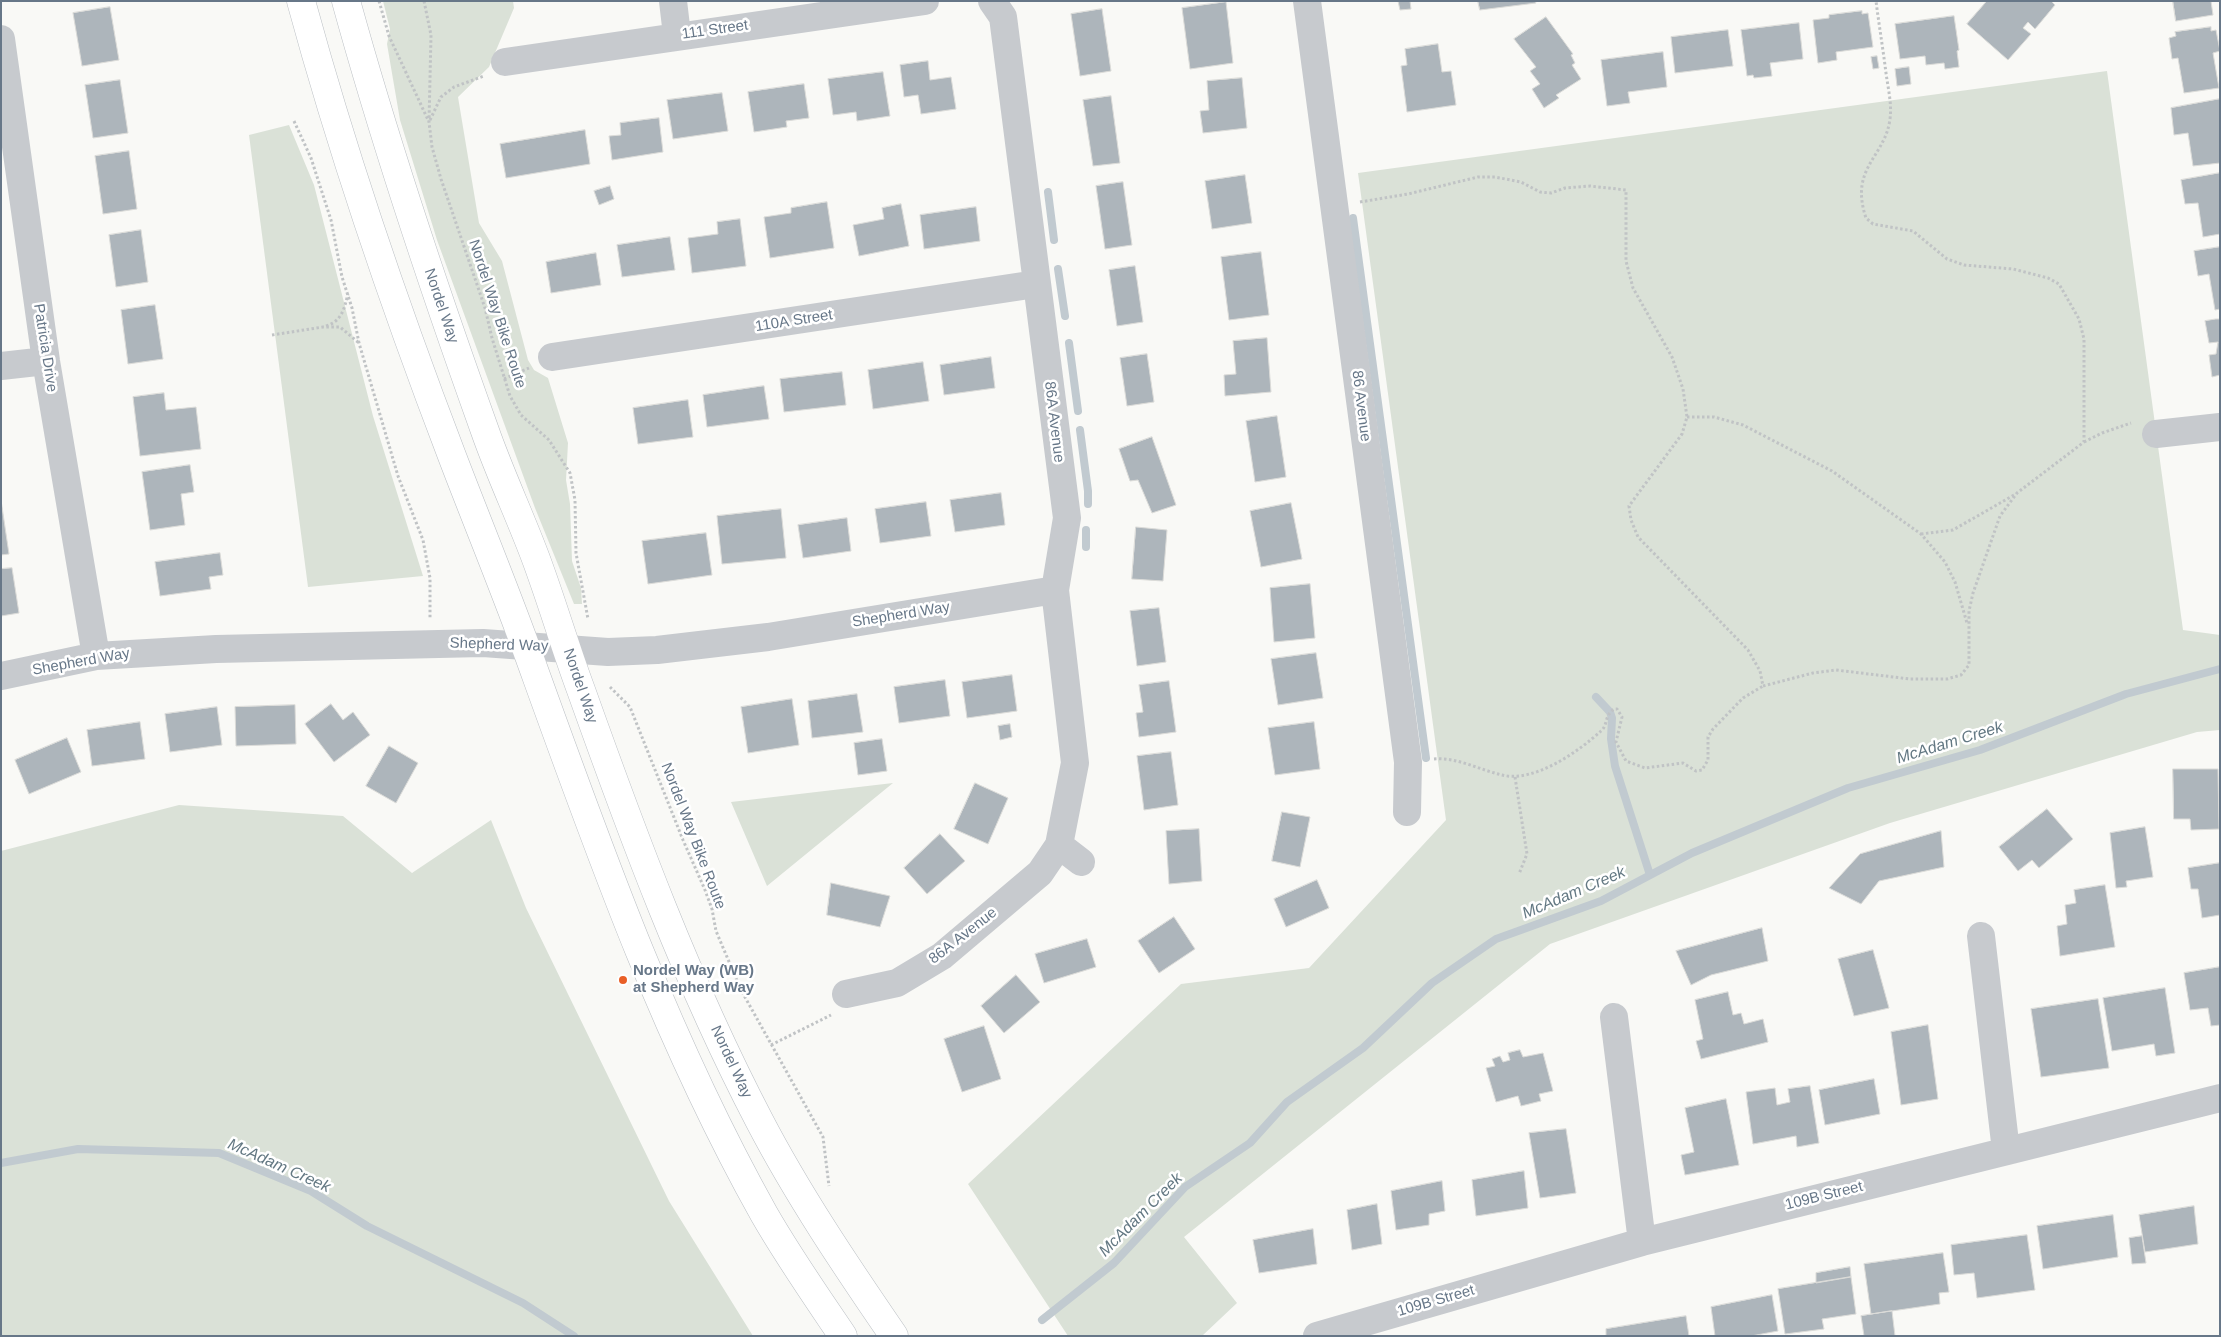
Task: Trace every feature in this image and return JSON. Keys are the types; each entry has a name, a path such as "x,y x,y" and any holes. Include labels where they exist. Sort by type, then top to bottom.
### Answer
{"main road":[{"path":"301,1 338,131 384,273 451,454 525,645 594,838 669,1022 764,1214 802,1276 843,1336"},
{"name":"Nordel Way","path":"346,1 389,150 486,434 534,554 580,690 660,903 729,1060 759,1121 796,1187 835,1250 894,1336"}],"street":[{"path":"672,1 678,35"},
{"name":"111 Street","path":"505,62 678,35 925,1"},
{"name":"86A Avenue","path":"846,994 898,983 942,956 1040,873 1059,845 1075,763 1055,590 1066,518 1003,17 992,1"},
{"name":"86 Avenue","path":"1307,1 1408,762 1407,812"},
{"name":"Patricia Drive","path":"1,39 46,361 96,656"},
{"name":"110A Street","path":"552,358 1036,284"},
{"path":"1,366 46,361"},
{"path":"2146,428 2220,426"},
{"name":"Shepherd Way","path":"1,676 96,656 127,652 264,647 483,643 608,652 710,645 1055,590"},
{"path":"1059,845 1081,862"},
{"path":"1981,936 2006,1151"},
{"path":"1614,1017 1642,1242"},
{"name":"109B Street","path":"1318,1336 1642,1242 2220,1098"}],"path":[{"path":"379,1 389,36 429,122"},
{"name":"Nordel Way Bike Route","path":"424,1 431,35 429,122 432,147 485,308 510,396 521,414 549,440 570,473 575,500 576,553 587,617"},
{"path":"1876,1 1890,100 1890,118 1887,131 1869,162 1863,179 1861,197 1866,218 1873,224 1913,231 1947,259 1964,265 2013,269 2048,278 2059,284 2079,319 2084,339 2084,442"},
{"path":"429,122 441,98 454,86 483,77 505,62"},
{"path":"294,121 311,158 331,220 342,277 348,294 359,343 398,476 423,540 430,578 431,644"},
{"path":"1356,203 1408,194 1478,177 1496,176 1521,182 1530,188 1545,193 1590,186 1626,190 1626,261 1632,288 1672,357 1683,389 1687,417 1682,434 1629,506 1630,520 1638,537 1655,556 1748,650 1760,671 1764,686"},
{"path":"324,327 336,322 342,313 348,294"},
{"path":"272,335 324,327 340,328 359,343"},
{"path":"1687,417 1714,417 1743,424 1832,471 1921,534 1948,569 1965,611 1970,634"},
{"path":"1921,534 1953,530 2017,493 2084,442 2102,433 2146,428"},
{"path":"1430,760 1459,762 1515,777 1566,758 1584,747 1603,730 1606,716 1614,709 1620,712 1622,717 1616,742 1626,761 1645,768 1683,763 1696,771 1702,770 1709,754 1708,737 1713,729 1743,698 1764,686 1813,673 1836,670 1910,679 1947,679 1961,675 1969,665 1969,611 1973,594 2000,516 2017,493"},
{"name":"Nordel Way Bike Route","path":"611,689 622,696 630,706 705,890 712,909 716,931 741,990 823,1137 829,1189"},
{"path":"1515,777 1527,854 1519,874"},
{"path":"771,1045 832,1014 846,994"}],"shaded area":[{"path":"383,1 513,1 514,8 489,67 458,97 479,223 502,261 528,360 534,370 548,378 568,443 566,480 570,504 572,561 581,588 582,604 574,604 535,508 437,240 400,120 387,44 390,29"},
{"path":"2107,71 2183,630 2220,635 2220,730 2197,732 1890,823 1550,944 1184,1237 1237,1303 1202,1336 1068,1336 968,1184 1181,984 1309,968 1446,820 1358,173"},
{"path":"289,125 314,185 373,416 423,576 308,587 249,135"},
{"path":"893,783 767,886 731,802"},
{"path":"179,805 343,816 412,873 491,820 526,908 669,1201 753,1336 1,1336 1,851"}],"building":[{"path":"1398,1 1410,1 1411,9 1400,10"},
{"path":"1478,1 1535,1 1536,3 1480,10"},
{"path":"1987,1 2051,1 2055,5 2035,29 2028,22 2023,28 2031,34 2008,60 1967,24"},
{"path":"2173,1 2211,1 2213,15 2176,21"},
{"path":"1226,2 1233,63 1190,69 1182,8"},
{"path":"110,7 119,60 82,66 73,13"},
{"path":"1102,9 1111,71 1080,76 1071,14"},
{"path":"1862,11 1862,14 1868,13 1873,47 1836,52 1837,60 1818,63 1813,20 1829,18 1829,15"},
{"path":"1954,16 1959,50 1957,51 1959,67 1945,69 1944,63 1926,65 1925,56 1900,59 1895,24"},
{"path":"1546,17 1573,54 1571,55 1575,63 1572,65 1581,79 1556,95 1559,98 1544,108 1532,89 1540,84 1530,71 1536,67 1514,39"},
{"path":"1799,23 1803,59 1770,63 1772,76 1754,78 1753,75 1747,76 1741,30"},
{"path":"2211,27 2211,31 2216,30 2220,51 2213,53 2219,88 2184,93 2178,58 2172,59 2169,38 2176,36 2175,32"},
{"path":"1728,30 1733,66 1675,73 1671,37"},
{"path":"1438,44 1442,72 1451,71 1456,105 1407,112 1401,66 1407,65 1405,49"},
{"path":"1663,52 1667,87 1628,92 1630,103 1607,106 1601,60"},
{"path":"1877,56 1879,68 1873,69 1871,57"},
{"path":"928,61 930,80 951,77 956,109 921,114 918,95 904,97 900,65"},
{"path":"1909,67 1911,84 1897,86 1895,69"},
{"path":"883,72 890,116 857,121 856,112 833,115 828,79"},
{"path":"1242,78 1247,128 1203,133 1200,111 1209,110 1207,81"},
{"path":"120,80 128,133 93,138 85,85"},
{"path":"804,84 809,118 786,121 787,127 754,132 748,92"},
{"path":"722,93 728,131 673,139 667,100"},
{"path":"1111,96 1120,163 1093,166 1083,100"},
{"path":"2220,99 2220,163 2193,166 2188,133 2174,135 2171,108"},
{"path":"659,118 663,152 612,160 609,136 621,135 620,123"},
{"path":"585,130 590,164 506,178 500,144"},
{"path":"129,151 137,209 103,214 95,156"},
{"path":"2220,173 2220,234 2203,237 2198,203 2185,204 2181,180"},
{"path":"1245,175 1252,223 1212,229 1205,181"},
{"path":"1123,182 1132,245 1105,249 1096,186"},
{"path":"610,186 614,199 599,205 594,191"},
{"path":"827,202 834,248 770,258 764,217 791,213 791,208"},
{"path":"901,204 909,246 859,256 853,225 884,219 882,208"},
{"path":"976,207 980,241 924,249 920,215"},
{"path":"740,219 746,266 692,273 688,238 718,234 717,222"},
{"path":"141,230 148,282 116,287 109,235"},
{"path":"670,237 675,270 622,277 617,245"},
{"path":"2220,247 2220,309 2215,310 2209,274 2198,276 2194,251"},
{"path":"1261,252 1269,315 1229,320 1221,257"},
{"path":"596,253 601,285 551,293 546,262"},
{"path":"1135,266 1143,322 1117,326 1109,270"},
{"path":"155,305 163,359 128,364 121,310"},
{"path":"2220,319 2220,375 2212,377 2209,355 2216,354 2218,342 2209,343 2205,321"},
{"path":"1267,338 1271,392 1225,396 1224,375 1236,374 1233,341"},
{"path":"1147,354 1154,402 1127,406 1120,358"},
{"path":"991,357 995,388 944,395 940,365"},
{"path":"923,362 929,401 873,409 868,370"},
{"path":"842,372 846,405 784,412 780,379"},
{"path":"764,386 769,419 707,427 703,395"},
{"path":"164,393 166,410 196,407 201,449 140,456 133,397"},
{"path":"688,400 693,437 638,444 633,408"},
{"path":"1277,416 1286,477 1255,482 1246,421"},
{"path":"1152,437 1176,505 1152,513 1138,480 1130,481 1119,449"},
{"path":"190,465 194,492 181,494 185,525 150,530 142,472"},
{"path":"1001,493 1005,525 955,532 950,500"},
{"path":"1,500 9,554 1,555"},
{"path":"926,502 931,536 880,543 875,509"},
{"path":"1291,503 1302,559 1261,567 1250,511"},
{"path":"781,509 786,558 722,564 717,516"},
{"path":"847,518 851,551 803,558 798,525"},
{"path":"1136,527 1167,530 1163,581 1132,579"},
{"path":"706,533 712,575 648,584 642,541"},
{"path":"220,553 223,575 209,577 211,589 160,596 155,562"},
{"path":"12,568 19,613 1,616 1,569"},
{"path":"1310,584 1315,638 1274,642 1270,588"},
{"path":"1159,608 1166,662 1137,666 1130,611"},
{"path":"1316,653 1323,698 1278,705 1271,659"},
{"path":"1012,675 1017,711 967,718 962,682"},
{"path":"945,680 950,716 899,723 894,687"},
{"path":"1169,681 1176,732 1139,737 1136,713 1143,712 1139,685"},
{"path":"857,694 863,732 812,738 808,701"},
{"path":"792,699 799,745 748,753 741,707"},
{"path":"331,704 343,720 353,712 370,735 334,762 305,724"},
{"path":"295,705 296,744 236,746 235,707"},
{"path":"217,707 222,745 170,752 165,714"},
{"path":"140,722 145,759 92,766 87,730"},
{"path":"1314,722 1320,769 1275,775 1268,728"},
{"path":"1010,724 1012,737 1000,740 998,726"},
{"path":"67,738 81,772 29,794 15,760"},
{"path":"882,739 887,771 858,775 854,743"},
{"path":"389,746 418,763 396,803 366,786"},
{"path":"1171,752 1178,805 1144,810 1137,756"},
{"path":"2173,769 2218,769 2219,829 2191,830 2190,819 2174,819"},
{"path":"975,783 1008,798 988,844 954,829"},
{"path":"2047,809 2073,839 2039,868 2032,860 2018,871 1999,847"},
{"path":"1282,812 1310,817 1300,867 1272,861"},
{"path":"2145,827 2153,877 2126,881 2127,887 2116,888 2110,833"},
{"path":"1199,829 1202,881 1169,884 1166,831"},
{"path":"1941,831 1944,867 1879,881 1861,904 1829,888 1860,854"},
{"path":"940,834 965,861 927,894 904,868"},
{"path":"2220,863 2220,915 2202,918 2198,889 2191,889 2188,868"},
{"path":"1317,880 1329,908 1286,927 1274,899"},
{"path":"831,883 890,896 880,927 827,915"},
{"path":"2105,885 2115,947 2060,956 2057,926 2067,924 2065,905 2076,903 2074,890"},
{"path":"1174,917 1195,949 1159,973 1138,941"},
{"path":"1762,928 1768,961 1711,975 1691,985 1676,951"},
{"path":"1087,939 1096,967 1044,983 1035,954"},
{"path":"1873,950 1889,1008 1854,1016 1838,959"},
{"path":"2220,967 2220,1025 2211,1026 2208,1008 2190,1010 2184,973"},
{"path":"1016,975 1040,1002 1004,1033 981,1006"},
{"path":"2165,988 2175,1053 2156,1056 2154,1044 2112,1051 2103,998"},
{"path":"1728,992 1733,1015 1741,1013 1744,1024 1763,1019 1768,1042 1701,1059 1696,1041 1703,1039 1695,1000"},
{"path":"2098,999 2109,1068 2041,1077 2031,1009"},
{"path":"1928,1025 1938,1099 1901,1105 1891,1032"},
{"path":"984,1026 1001,1079 962,1092 944,1039"},
{"path":"1520,1050 1523,1057 1543,1053 1553,1091 1539,1094 1541,1101 1521,1106 1518,1096 1496,1102 1486,1068 1495,1066 1492,1059 1500,1056 1503,1062 1510,1060 1508,1053"},
{"path":"1874,1079 1880,1114 1825,1125 1819,1090"},
{"path":"1810,1086 1819,1143 1797,1147 1796,1136 1753,1144 1746,1092 1775,1088 1777,1105 1790,1102 1788,1089"},
{"path":"1726,1099 1739,1165 1685,1175 1681,1155 1694,1152 1685,1108"},
{"path":"1566,1129 1576,1193 1540,1198 1529,1133"},
{"path":"1524,1171 1528,1208 1476,1216 1472,1180"},
{"path":"1442,1181 1445,1211 1429,1214 1429,1225 1396,1230 1391,1191"},
{"path":"1377,1204 1382,1244 1352,1250 1347,1210"},
{"path":"2194,1206 2198,1244 2145,1252 2139,1215"},
{"path":"2113,1215 2118,1257 2043,1269 2037,1226"},
{"path":"1313,1229 1317,1264 1259,1273 1253,1240"},
{"path":"2027,1235 2035,1290 1977,1298 1974,1273 1954,1275 1951,1245"},
{"path":"2142,1236 2146,1263 2132,1264 2129,1238"},
{"path":"1943,1253 1949,1292 1939,1293 1940,1304 1871,1314 1864,1264"},
{"path":"1850,1267 1851,1277 1816,1283 1816,1273"},
{"path":"1851,1277 1856,1314 1822,1319 1824,1329 1785,1334 1778,1289"},
{"path":"1772,1295 1778,1331 1751,1336 1715,1336 1711,1307"},
{"path":"1892,1311 1895,1336 1864,1336 1861,1316"},
{"path":"1686,1316 1689,1336 1606,1336 1606,1329"}],"waterway":[{"path":"1048,192 1054,240"},
{"path":"1353,218 1426,758"},
{"path":"1058,269 1065,316"},
{"path":"1069,343 1078,411"},
{"path":"1080,430 1088,504"},
{"path":"1086,530 1086,547"},
{"name":"McAdam Creek","path":"1042,1320 1114,1263 1185,1187 1250,1143 1287,1102 1363,1048 1432,983 1496,939 1601,901 1692,853 1848,788 1980,750 2126,694 2220,669"},
{"path":"1596,697 1610,712 1612,718 1611,739 1615,766 1650,875"},
{"name":"McAdam Creek","path":"1,1163 78,1149 219,1153 311,1191 367,1226 523,1303 574,1336"}],"place":[{"name":"Nordel Way (WB) at Shepherd Way","path":"623,980"}]}
